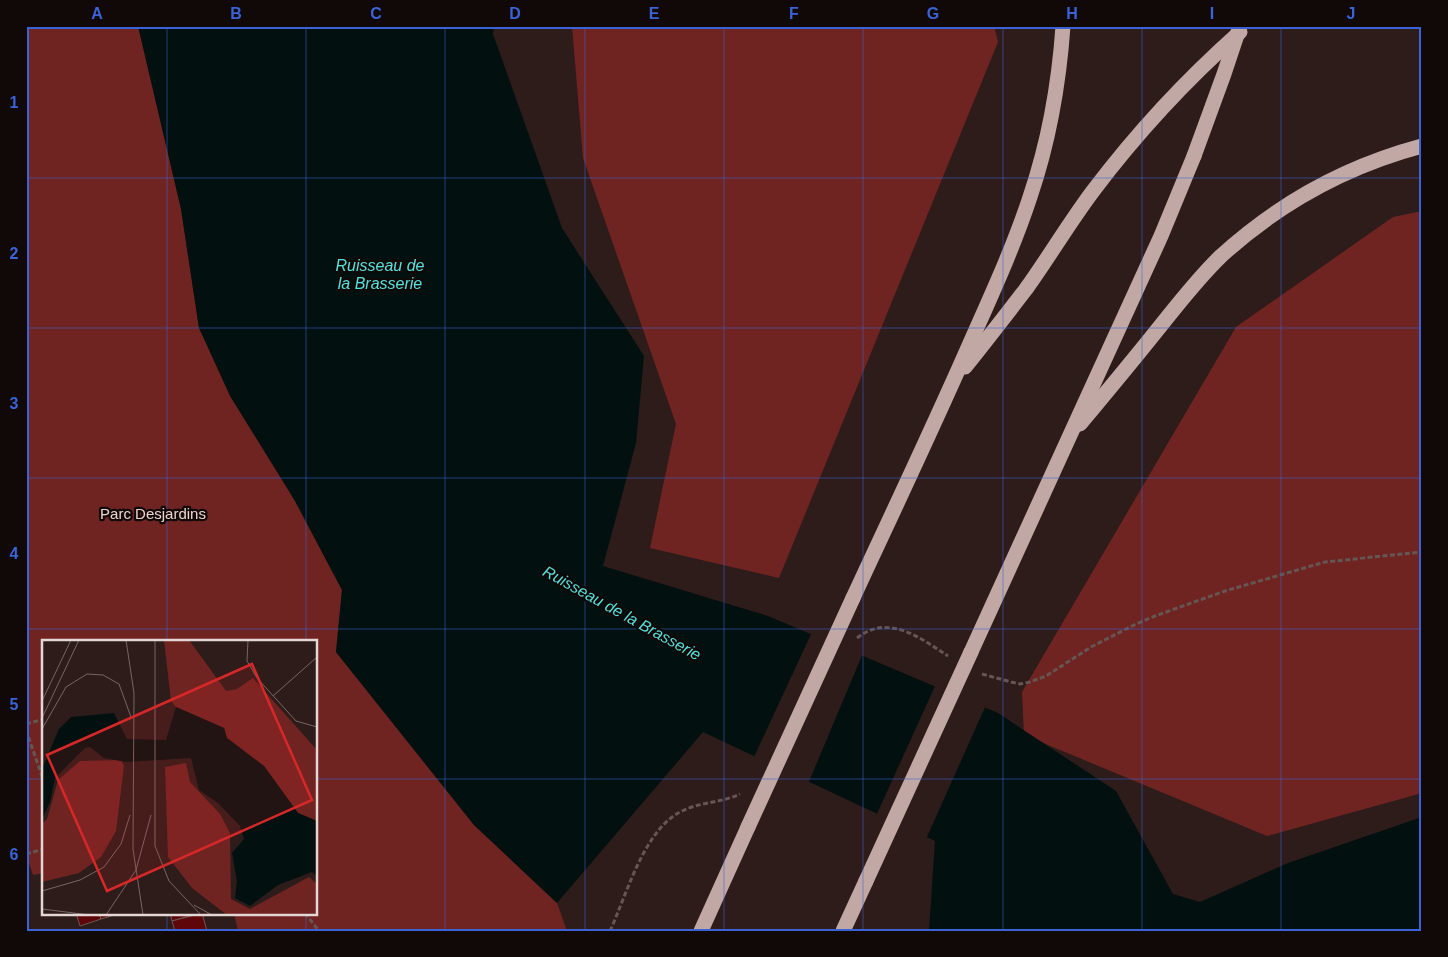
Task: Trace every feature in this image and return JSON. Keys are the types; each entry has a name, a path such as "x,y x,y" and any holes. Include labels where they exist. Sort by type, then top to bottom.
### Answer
{"highway":[{"path":"701,931 998,280 1033,188 1045,146 1059,72 1063,26"},
{"path":"843,931 1162,236 1194,156 1240,26"},
{"path":"951,386 1027,288 1074,217 1111,168 1170,99 1247,26"},
{"path":"1067,441 1204,273 1239,240 1278,211 1319,187 1360,167 1422,146"},
{"path":"856,931 866,880"}],"path":[{"path":"980,673 1020,684 1030,682 1046,676 1091,647 1134,625 1225,591 1325,562 1422,552"},
{"path":"854,641 869,630 892,627 913,635 951,659"},
{"path":"26,724 42,720"},
{"path":"26,730 42,776"},
{"path":"610,931 641,858 662,825 677,814 692,807 729,799 747,790"},
{"path":"26,854 42,850"},
{"path":"306,914 319,931"}],"green space":[{"name":"Parc Desjardins","path":"26,26 138,26 181,209 199,328 342,590 336,652 474,825 557,903 567,931 238,931 234,914 318,914 318,640 42,640 42,873 33,875 26,855"},
{"path":"572,26 994,26 998,42 779,578 650,548 676,424 583,158"},
{"path":"1422,211 1422,793 1267,836 1024,735 1022,692 1236,327 1393,217"}],"water":[{"name":"Ruisseau de la Brasserie","path":"138,26 494,26 493,34 562,228 644,356 636,443 603,566 768,616 998,713 1116,791 1173,894 1200,902 1288,863 1422,817 1422,931 929,931 935,841 703,732 557,903 474,825 336,652 342,590 295,501 230,396 199,328 181,209"}],"pier":[{"path":"812,632 863,653 808,784 753,759"},
{"path":"936,684 986,705 926,839 876,816"}],"building":[{"path":"76,914 99,914 101,919 80,926"},
{"path":"99,914 118,914 101,919"},
{"path":"170,914 196,914 172,921"},
{"path":"202,914 207,931 175,931 172,921"}]}
